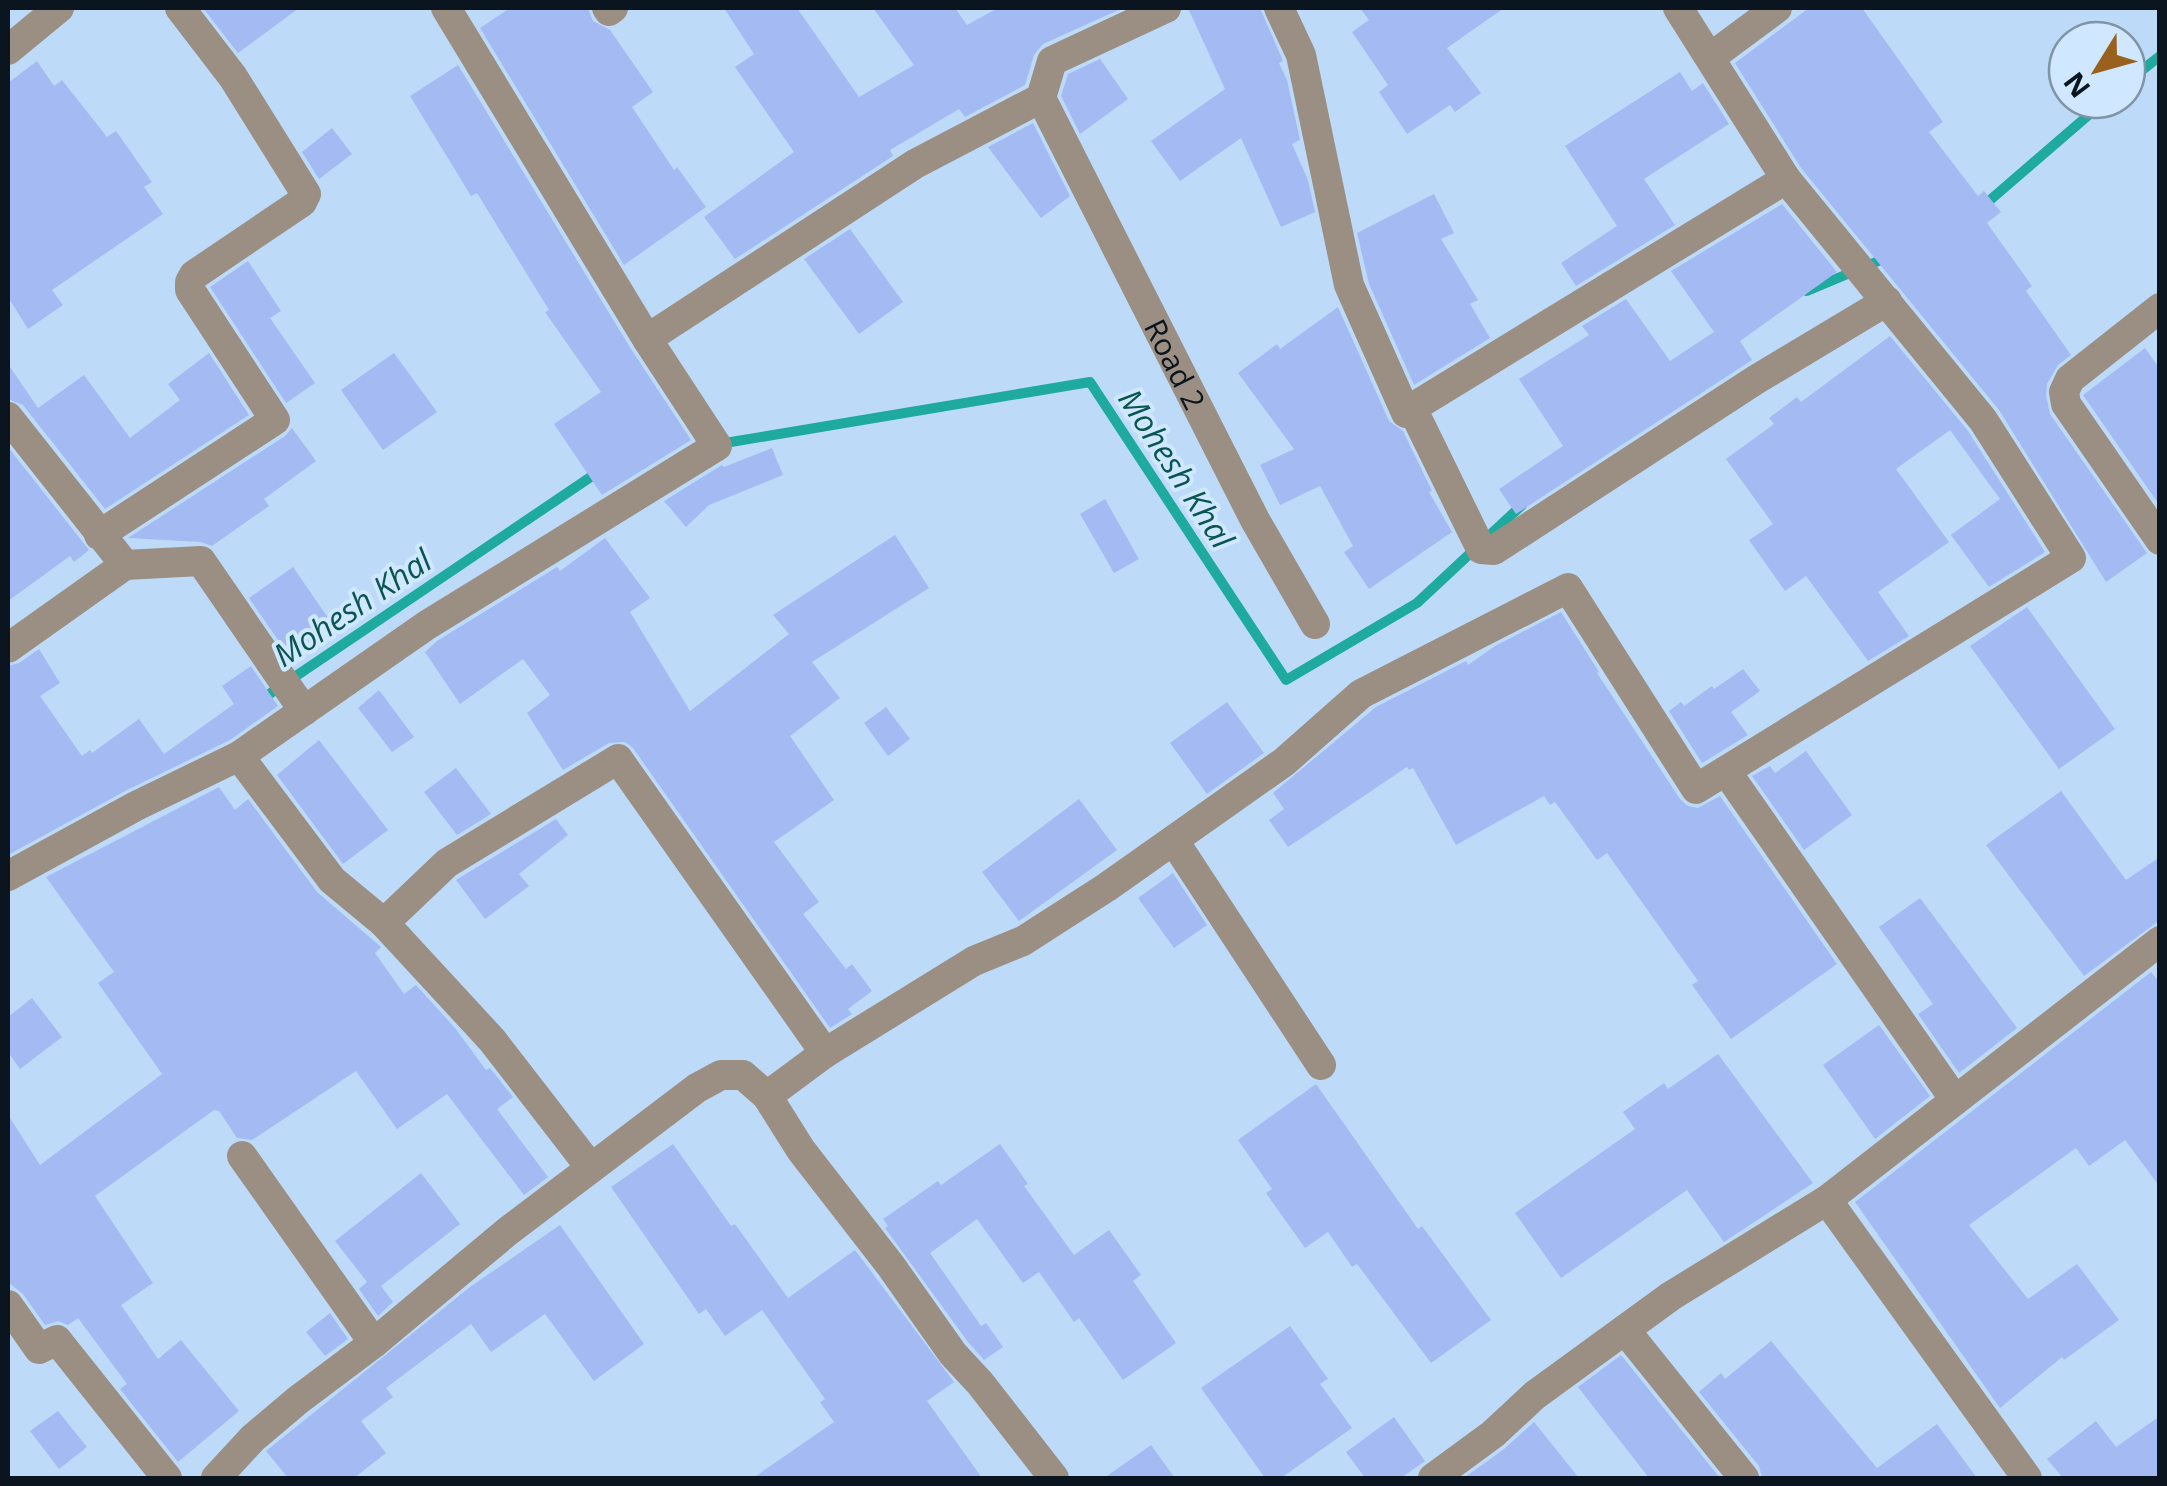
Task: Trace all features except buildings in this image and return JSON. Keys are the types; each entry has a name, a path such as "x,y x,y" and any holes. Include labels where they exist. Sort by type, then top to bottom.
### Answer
{"street":[{"path":"8,50 60,8"},
{"path":"98,534 275,420 190,290 190,282 194,275 302,202 306,194 233,77 180,8"},
{"path":"8,876 136,806 239,756 427,625 717,446 446,8"},
{"path":"648,339 915,164 1041,98 1052,61 1166,8"},
{"path":"1279,8 1301,55 1350,285 1406,412 1786,179"},
{"path":"768,1096 825,1053 974,961 1023,941 1174,841 1284,762 1361,694 1568,588 1696,789 2071,558 1983,420 1786,179 1678,8"},
{"path":"1710,58 1777,8"},
{"name":"Road 2","path":"1041,98 1254,520 1315,624"},
{"path":"1412,408 1481,550 1494,550 1757,379 1888,301"},
{"path":"2160,308 2070,380 2064,392 2066,404 2160,540"},
{"path":"8,417 125,565"},
{"path":"8,648 125,565 201,560 304,711"},
{"path":"239,756 332,880 384,924 492,1040 591,1168"},
{"path":"384,924 447,864 618,759 825,1053"},
{"path":"1726,771 1955,1100"},
{"path":"1174,841 1321,1065"},
{"path":"1434,1478 1493,1434 1535,1395 1671,1296 1827,1200 2158,948"},
{"path":"216,1478 253,1438 508,1231 697,1088 722,1076 743,1074 768,1096 801,1150 892,1266 953,1354 1054,1478"},
{"path":"242,1156 374,1343"},
{"path":"1827,1200 2027,1478"},
{"path":"8,1306 39,1349 57,1340 167,1478"},
{"path":"1625,1330 1744,1478"}],"waterway":[{"name":"Mohesh Khal","path":"2147,66 2160,56"},
{"name":"Mohesh Khal","path":"1982,207 2083,120"},
{"name":"Mohesh Khal","path":"1807,291 1888,257"},
{"name":"Mohesh Khal","path":"719,444 1090,382 1286,680 1417,603 1522,505"},
{"name":"Mohesh Khal","path":"259,701 601,470"}]}
